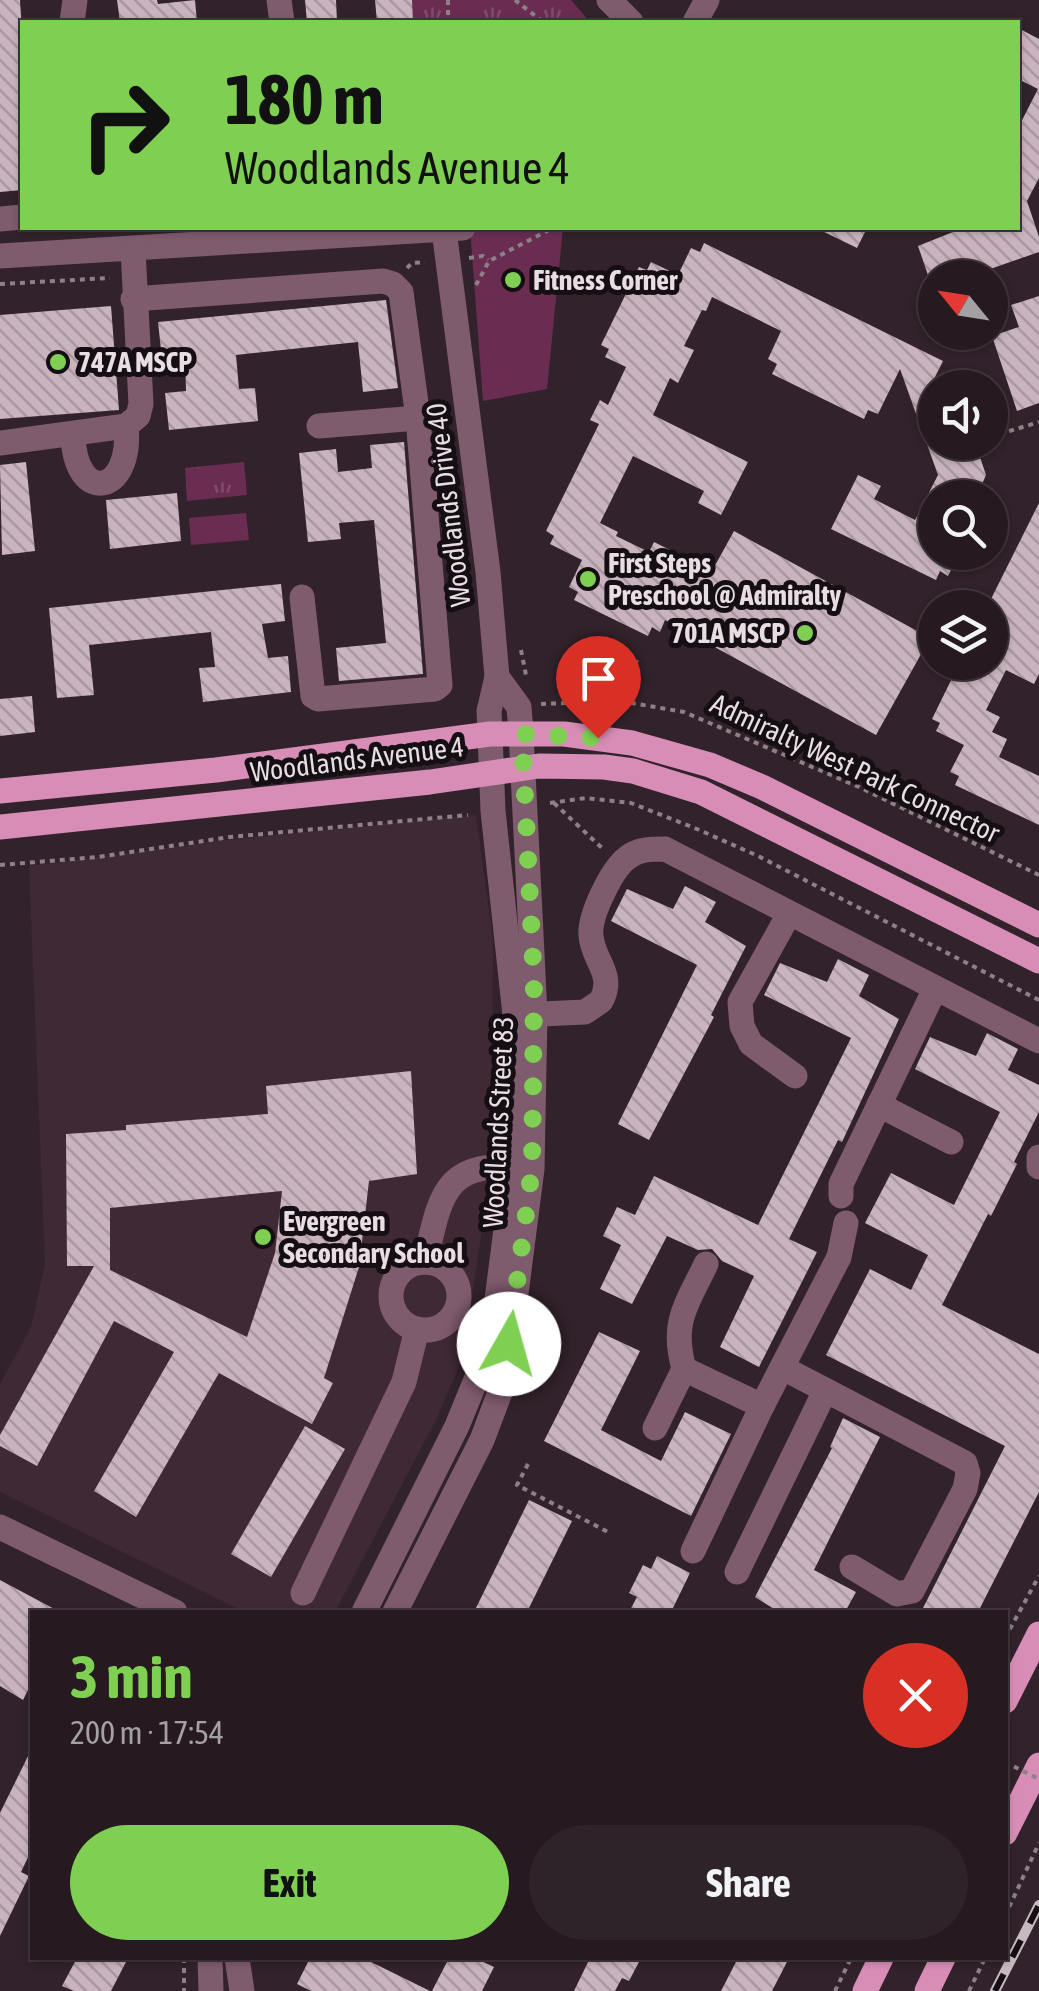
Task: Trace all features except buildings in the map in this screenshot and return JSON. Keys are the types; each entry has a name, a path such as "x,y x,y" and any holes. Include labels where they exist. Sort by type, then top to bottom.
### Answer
{"main road":[{"name":"Woodlands Avenue 4","path":"0,791 321,758 490,734 564,734 632,743 710,765 1039,925"},
{"name":"Woodlands Avenue 4","path":"0,827 522,769 604,767 633,771 701,792 1039,960"},
{"path":"1008,1695 1039,1634"},
{"path":"1008,1827 1039,1765"},
{"path":"864,1991 879,1960"},
{"path":"927,1991 942,1960"}],"street":[{"path":"609,0 629,20"},
{"path":"0,256 63,240 133,249 313,231 383,230"},
{"name":"Woodlands Drive 40","path":"453,230 497,677 490,711 492,773"},
{"path":"0,443 52,428 126,426 138,416 133,249"},
{"path":"133,299 384,281 401,292 418,418 440,685 436,689 314,696 302,596"},
{"path":"319,426 418,418"},
{"path":"52,428 73,453 81,473 90,480 103,482 118,474 127,458 126,426"},
{"name":"Woodlands Street 83","path":"396,1610 482,1440 505,1379 523,1168 522,734 520,707 497,677"},
{"name":"Woodlands Street 83","path":"492,773 493,811 525,1015"},
{"path":"525,1015 585,1012 602,1001 607,980 590,930 602,896 620,864 642,850 664,849 1039,1041"},
{"path":"790,914 740,1002 742,1026 750,1044 794,1076"},
{"path":"841,1196 841,1184 935,990"},
{"path":"879,1105 951,1142"},
{"path":"1039,1157 1039,1167"},
{"path":"425,1262 440,1200 453,1181 474,1170 523,1168"},
{"name":"Woodlands Street 83","path":"365,1610 457,1426 494,1323 523,1168"},
{"path":"693,1551 839,1257 846,1223"},
{"path":"425,1262 446,1269 454,1278 459,1300 448,1320 439,1327 416,1329 398,1318 391,1297 397,1277 414,1264 425,1262"},
{"path":"655,1428 684,1369 676,1342 679,1323 706,1264"},
{"path":"303,1592 404,1382 416,1329"},
{"path":"783,1368 965,1463 965,1489 912,1591 897,1594 852,1566"},
{"path":"684,1369 762,1406"},
{"path":"736,1572 825,1391"},
{"path":"457,1426 482,1440"},
{"path":"0,1527 170,1610"},
{"path":"210,1960 211,1991"},
{"path":"236,1960 242,1991"}],"path":[{"path":"515,0 540,20"},
{"path":"475,290 477,278 489,261 550,230"},
{"path":"483,256 489,261"},
{"path":"1008,431 1039,422"},
{"path":"517,636 529,688"},
{"path":"620,700 638,660"},
{"name":"Admiralty West Park Connector","path":"533,705 620,700 684,712 754,740 1039,875"},
{"path":"892,804 901,784"},
{"path":"904,809 906,804 931,817 933,814 915,803 920,794"},
{"path":"541,805 586,798 631,804 697,828 1039,1000"},
{"path":"553,802 620,864"},
{"path":"0,865 80,859 230,837 474,814"},
{"path":"773,879 778,866"},
{"path":"876,932 884,920"},
{"path":"528,1464 518,1485 610,1533"},
{"path":"1008,1633 1039,1576"},
{"path":"1008,1764 1039,1779"},
{"path":"1008,1910 1039,1843"},
{"path":"184,1960 184,1991"},
{"path":"835,1991 850,1960"},
{"path":"969,1991 985,1960"}],"shaded area":[{"name":"Evergreen Secondary School","path":"476,815 493,940 492,1073 485,1210 463,1357 436,1420 336,1610 241,1610 0,1492 0,1384 31,1327 45,1264 29,866 227,840"}],"green space":[{"path":"411,0 571,0 588,20 413,20"},
{"path":"470,230 563,230 547,389 483,401"},
{"path":"244,462 247,495 187,501 185,468"},
{"path":"246,513 249,540 191,545 189,518"}],"railway":[{"path":"995,1991 1039,1905"}],"place":[{"name":"Fitness Corner","path":"513,280"},
{"name":"747A MSCP","path":"58,362"},
{"name":"First Steps Preschool @ Admiralty","path":"588,579"},
{"name":"701A MSCP","path":"805,633"},
{"name":"Evergreen Secondary School","path":"263,1237"}],"route":[{"path":"509,1344 532,1168 535,1014 522,734 598,738"}]}
